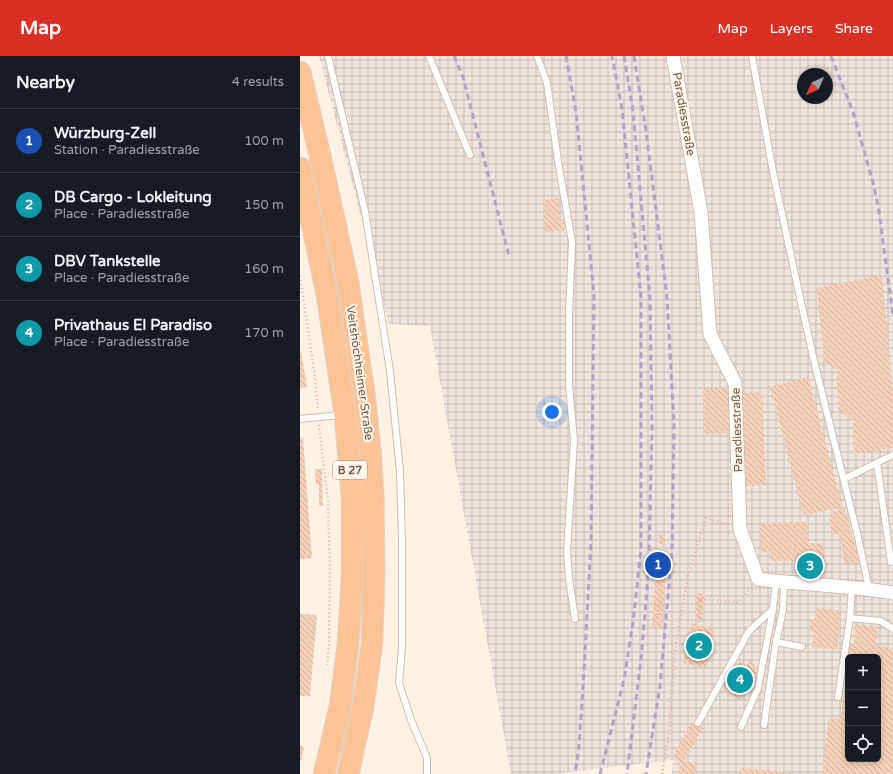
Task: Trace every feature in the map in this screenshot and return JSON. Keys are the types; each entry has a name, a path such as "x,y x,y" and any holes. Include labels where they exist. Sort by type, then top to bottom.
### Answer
{"highway":[{"name":"Veitshöchheimer Straße","path":"300,72 348,282 365,400 370,448 374,572 372,643 363,707 348,774"},
{"name":"Veitshöchheimer Straße","path":"300,168 327,294 345,415 352,496 352,578 349,638 340,707 324,774"}],"street":[{"name":"Paradiesstraße","path":"673,56 701,212 710,334 735,383 740,529 758,579"},
{"path":"758,579 852,587 893,593"}],"lane":[{"path":"328,56 365,211 390,371 400,478 402,542 402,648 399,683 411,720 427,758 427,774"},
{"path":"429,56 470,155"},
{"path":"537,56 548,83 558,161 572,242 569,315 569,377 574,440 567,552 575,619"},
{"path":"752,56 774,177 802,307 858,537 869,589"},
{"path":"300,418 345,415"},
{"path":"844,479 893,455"},
{"path":"876,463 891,562"},
{"path":"741,727 758,688 780,581"},
{"path":"764,725 776,642 783,610 780,581"},
{"path":"838,697 850,618 852,587"},
{"path":"698,723 749,632 773,610"},
{"path":"850,618 881,621 893,629"},
{"path":"776,642 802,647"}],"path":[{"path":"300,276 315,378 328,509 330,566 329,644 327,667"},
{"path":"662,774 669,733 674,657 688,575 706,518 740,529"},
{"path":"699,622 700,599 739,602 758,579"},
{"path":"651,604 658,606 664,605"},
{"path":"657,619 658,606"}],"shaded area":[{"path":"319,56 893,56 893,774 672,774 673,760 552,774 511,774 430,326 389,324"}],"building":[{"path":"558,198 561,222 564,222 565,230 546,232 542,200"},
{"path":"882,275 893,394 893,448 854,454 853,421 838,410 837,370 824,361 817,288"},
{"path":"300,351 307,387 300,388"},
{"path":"808,377 842,506 804,516 770,387"},
{"path":"703,388 732,388 733,433 704,434"},
{"path":"762,392 766,485 746,486 742,393"},
{"path":"303,437 312,558 300,559 300,438"},
{"path":"315,469 322,469 323,506 319,506 319,484 316,484"},
{"path":"845,509 845,515 848,515 851,533 860,562 844,563 840,534 832,535 829,518 831,518 830,512"},
{"path":"808,522 809,543 823,543 824,556 809,557 809,561 824,560 824,575 799,575 799,571 795,571 795,561 770,561 770,552 761,552 760,523"},
{"path":"659,534 665,534 664,544 659,544"},
{"path":"655,580 665,581 662,628 652,627"},
{"path":"697,593 705,594 702,620 695,619"},
{"path":"817,608 841,611 837,650 812,647 814,632 809,631 811,619 816,619"},
{"path":"300,614 317,615 310,696 300,696"},
{"path":"692,623 715,629 706,668 683,663"},
{"path":"856,624 878,627 876,645 893,648 893,774 822,774 829,718 841,719 845,682 845,762 881,762 881,654 848,654 849,643 854,644"},
{"path":"750,660 755,664 753,668 758,671 740,700 723,689 740,661 747,665"},
{"path":"692,722 703,728 684,761 696,763 695,774 679,774 680,761 674,760 676,749"},
{"path":"300,746 304,747 301,761 300,761"},
{"path":"740,768 792,773 792,774 739,774"}],"railway":[{"path":"454,56 463,77 509,256"},
{"path":"566,56 576,112 594,295 591,543 579,747 575,774"},
{"path":"600,774 624,680 633,622 641,549 641,298 622,109 612,56"},
{"path":"624,56 633,111 650,299 652,427 647,589 641,659 627,774"},
{"path":"634,56 646,131 667,297 674,424 672,551 660,686 646,774"},
{"path":"831,56 853,112 874,186 893,316"}],"place":[{"name":"Würzburg-Zell","path":"658,565"},
{"name":"DBV Tankstelle","path":"810,566"},
{"name":"DB Cargo - Lokleitung","path":"699,646"},
{"name":"Privathaus El Paradiso","path":"740,680"}]}
